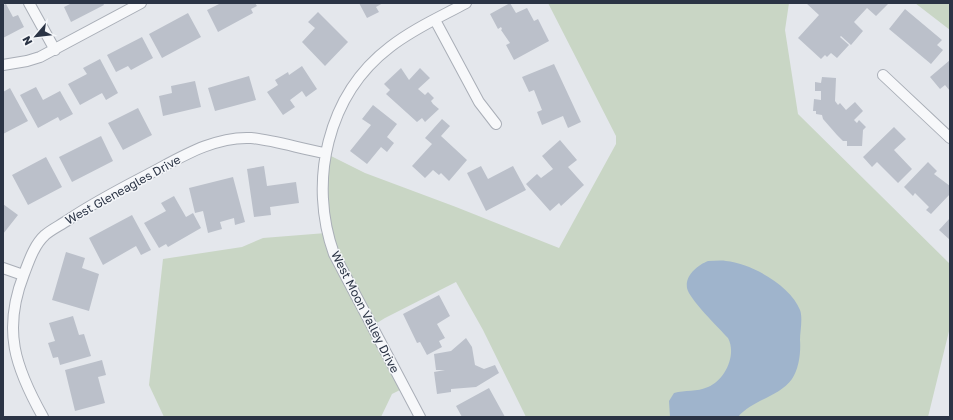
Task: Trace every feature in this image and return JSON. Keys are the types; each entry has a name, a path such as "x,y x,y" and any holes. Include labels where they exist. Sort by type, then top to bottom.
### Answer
{"street":[{"path":"29,3 55,50"},
{"path":"3,66 27,61 55,50 141,3"},
{"name":"West Moon Valley Drive","path":"420,417 334,254 327,233 322,190 325,153 336,119 348,94 362,75 389,48 466,3"},
{"path":"435,20 479,102 496,124"},
{"path":"883,74 950,138"},
{"name":"West Gleneagles Drive","path":"43,417 29,392 14,352 12,328 18,287 30,256 45,235 88,207 199,149 221,142 250,138 325,153"},
{"path":"3,268 23,276"}],"green space":[{"path":"548,3 789,3 785,30 798,114 950,264 950,327 928,417 526,417 483,330 456,282 372,326 404,388 392,394 381,417 164,417 149,385 163,259 242,247 263,238 326,233 325,153 365,173 559,248 616,144 616,136"},
{"path":"915,3 950,3 950,30"}],"water":[{"path":"708,261 724,261 747,266 769,277 788,292 795,301 801,313 798,365 792,379 787,385 751,406 738,417 670,417 669,401 674,393 700,390 714,384 724,373 730,359 731,352 728,338 698,306 687,288 688,279 693,271"}],"building":[{"path":"72,3 103,3 104,5 71,22 64,7"},
{"path":"221,3 255,3 257,6 251,9 253,13 218,32 207,10"},
{"path":"359,3 383,3 376,7 379,12 367,18"},
{"path":"510,3 516,13 527,8 534,21 538,19 549,41 514,60 506,45 510,43 501,30 501,27 498,29 490,14"},
{"path":"806,3 888,4 876,16 867,8 854,22 863,31 851,45 841,36 840,37 849,45 837,58 831,53 827,57 825,55 821,59 798,38 819,15"},
{"path":"6,4 13,17 18,15 24,27 3,38 3,5"},
{"path":"905,9 942,40 937,45 943,50 931,64 889,29"},
{"path":"318,12 348,42 325,66 302,42 315,28 308,22"},
{"path":"188,13 201,37 162,58 149,34"},
{"path":"142,37 153,58 131,70 128,66 116,72 107,55"},
{"path":"100,59 118,93 106,100 102,93 80,105 68,84 87,74 83,68"},
{"path":"950,60 950,91 945,85 940,89 930,77"},
{"path":"554,64 581,122 568,128 563,116 542,125 537,112 542,110 534,90 529,92 522,77"},
{"path":"302,66 317,89 306,97 302,91 290,100 295,107 283,115 267,92 278,85 275,80 288,72 289,75"},
{"path":"401,68 409,80 420,68 430,78 418,89 425,95 428,92 434,98 431,101 439,109 425,122 422,118 417,122 386,94 390,90 384,84"},
{"path":"249,76 256,100 215,111 208,88"},
{"path":"822,77 836,78 835,101 838,105 840,103 846,110 855,102 863,111 854,120 857,123 859,120 866,127 863,130 862,146 847,146 847,141 843,141 837,135 823,119 822,115 816,114 816,111 813,111 814,99 821,100 821,91 815,91 815,82 821,83"},
{"path":"195,81 201,107 163,116 159,96 172,93 171,86"},
{"path":"36,87 43,100 60,91 73,114 60,121 58,117 38,128 20,95"},
{"path":"10,88 28,121 3,134 3,92"},
{"path":"373,105 397,124 387,137 394,143 387,152 381,147 367,164 350,151 371,125 362,119"},
{"path":"138,108 152,135 123,150 108,123"},
{"path":"442,119 450,126 441,136 467,160 449,181 441,173 439,175 433,170 425,178 412,166 432,144 425,138"},
{"path":"894,127 906,139 894,150 912,169 898,183 877,162 872,167 863,157"},
{"path":"101,136 113,161 72,182 59,157"},
{"path":"560,140 577,160 568,167 584,185 561,206 559,203 550,211 526,184 537,174 541,178 553,169 542,156"},
{"path":"46,157 62,187 28,205 12,175"},
{"path":"928,162 937,171 934,174 950,186 950,194 931,214 926,210 929,207 915,193 913,196 904,187"},
{"path":"264,166 267,186 296,182 299,203 270,207 271,215 254,217 247,169"},
{"path":"481,166 488,179 513,166 526,190 486,211 467,173"},
{"path":"233,177 245,222 235,225 234,218 220,222 222,229 208,233 203,211 195,213 189,188"},
{"path":"174,196 186,217 193,213 201,228 168,247 166,244 159,248 144,223 166,211 161,203"},
{"path":"3,204 18,215 3,234"},
{"path":"132,215 151,250 141,255 136,246 103,265 89,238"},
{"path":"950,218 950,240 939,230"},
{"path":"66,252 85,258 82,268 99,274 89,311 52,300"},
{"path":"439,295 450,316 437,324 445,338 439,341 442,347 427,355 420,342 417,343 403,314"},
{"path":"73,316 79,335 84,334 91,356 60,365 58,357 53,358 48,343 55,341 49,323"},
{"path":"466,338 472,347 475,365 484,369 495,365 499,373 476,387 451,389 451,392 437,394 434,372 445,370 436,370 434,354 451,351"},
{"path":"102,360 106,375 98,377 105,403 75,411 65,370"},
{"path":"489,388 505,417 462,417 456,406"}]}
